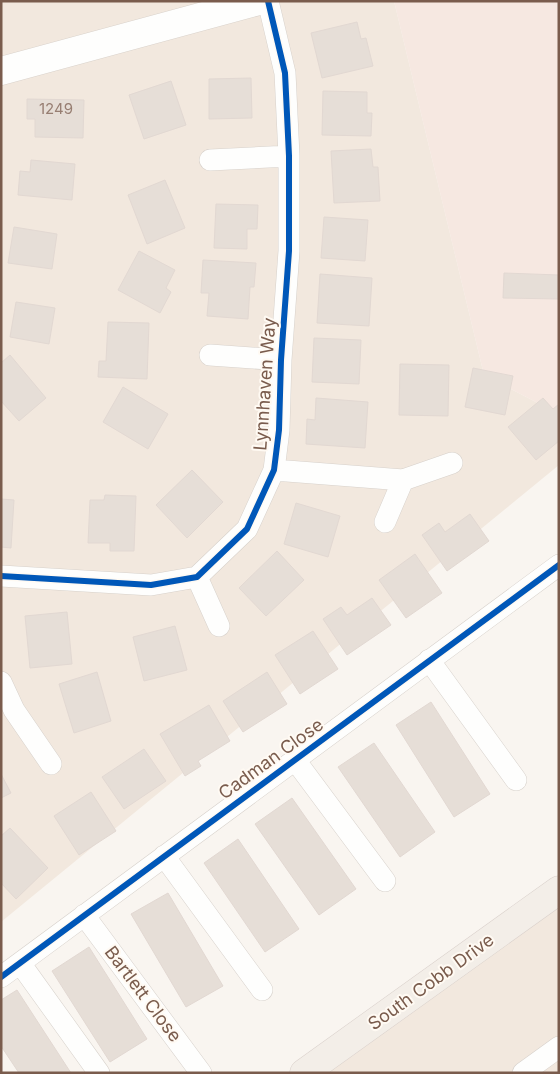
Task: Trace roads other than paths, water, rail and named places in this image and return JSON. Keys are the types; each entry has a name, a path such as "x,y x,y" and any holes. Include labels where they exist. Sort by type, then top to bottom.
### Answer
{"main road":[{"name":"South Cobb Drive","path":"304,1073 559,890"}],"street":[{"path":"1,71 259,1"},
{"name":"Lynnhaven Way","path":"197,577 248,529 274,470 279,430 281,360 289,251 289,156 285,73 268,1"},
{"path":"210,160 289,156"},
{"path":"210,355 281,360"},
{"path":"274,470 403,480 452,463"},
{"path":"385,522 403,480"},
{"name":"Cadman Close","path":"1,977 429,660 555,575"},
{"path":"1,576 151,586 197,577 219,626"},
{"path":"429,660 516,780"},
{"path":"1,682 14,710 50,764"},
{"path":"295,760 385,881"},
{"path":"164,856 262,990"},
{"name":"Bartlett Close","path":"84,915 201,1073"},
{"path":"20,963 99,1073"},
{"path":"524,1073 559,1047"}]}
